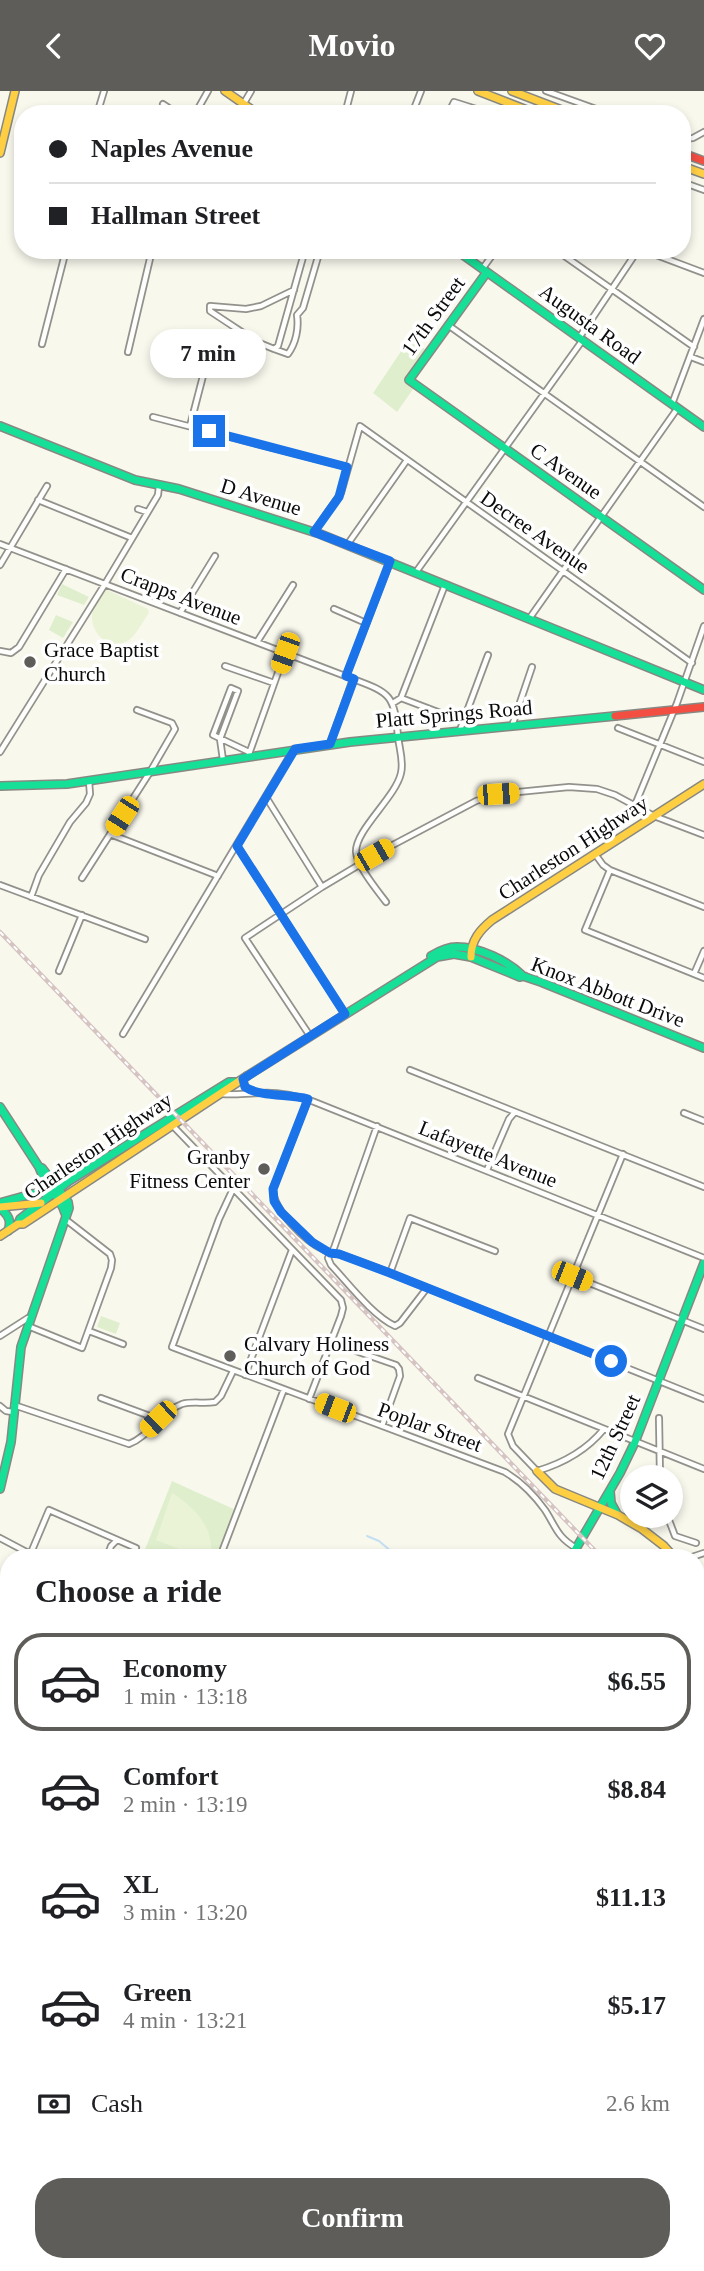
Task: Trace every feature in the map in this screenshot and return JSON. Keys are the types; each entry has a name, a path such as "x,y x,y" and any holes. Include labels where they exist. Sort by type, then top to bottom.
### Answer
{"main road":[{"path":"0,153 15,91"},
{"path":"225,91 247,105"},
{"path":"478,91 514,105"},
{"path":"512,91 549,105"},
{"name":"Augusta Road","path":"469,259 704,427"},
{"name":"17th Street","path":"409,380 484,270"},
{"name":"C Avenue","path":"409,380 704,590"},
{"name":"D Avenue","path":"0,425 11,432 125,477 179,489 314,532 704,689"},
{"name":"Platt Springs Road","path":"0,786 46,786 150,772 248,754 330,744 704,707"},
{"name":"Charleston Highway","path":"473,953 478,932 492,920 704,784"},
{"name":"Charleston Highway","path":"473,953 499,968"},
{"name":"Charleston Highway","path":"57,1192 172,1125 437,957 473,953 519,970 523,976"},
{"name":"Knox Abbott Drive","path":"499,968 704,1048"},
{"name":"Charleston Highway","path":"0,1236 18,1224 23,1224 57,1192 229,1081 240,1080"},
{"path":"0,1107 69,1208 29,1317 18,1363 8,1462 0,1489"},
{"path":"0,1206 39,1192 57,1192"},
{"path":"0,1206 42,1203 57,1192"},
{"name":"Charleston Highway","path":"18,1224 20,1219 42,1203"},
{"path":"0,1206 8,1215 8,1231"},
{"name":"12th Street","path":"576,1548 635,1442 704,1261"},
{"path":"537,1471 555,1489 618,1515 654,1538 666,1549"},
{"path":"610,1489 611,1503 618,1515"}],"street":[{"path":"244,103 251,91"},
{"path":"546,91 585,105"},
{"path":"43,344 64,259"},
{"path":"128,352 150,259"},
{"path":"274,349 278,346 303,259"},
{"path":"297,314 303,309 317,259"},
{"path":"484,270 491,259"},
{"path":"569,259 694,347"},
{"path":"416,572 545,393 634,259"},
{"path":"666,259 704,273"},
{"path":"294,290 261,306 246,309 210,306 210,311 257,342 288,354 297,334 297,314"},
{"path":"288,312 297,314"},
{"path":"529,619 675,406 704,319"},
{"path":"449,325 704,507"},
{"path":"186,342 210,349 190,426"},
{"path":"691,357 704,362"},
{"path":"153,417 347,467 339,497 314,532"},
{"name":"Decree Avenue","path":"347,467 359,426 692,663"},
{"path":"347,545 407,460"},
{"path":"0,565 47,486"},
{"path":"0,752 105,584 158,495 159,486"},
{"path":"38,500 132,538"},
{"path":"138,509 147,512"},
{"name":"Crapps Avenue","path":"0,544 354,679 383,691 393,703"},
{"path":"180,613 215,556"},
{"path":"346,676 390,561"},
{"path":"0,650 15,652 66,569"},
{"path":"386,902 360,863 356,849 359,840 400,777 402,765 393,703 401,698 445,584"},
{"path":"257,642 293,585"},
{"path":"334,609 366,623"},
{"path":"635,805 674,710 704,626"},
{"path":"223,760 220,739 238,691 231,688 213,735 220,739 248,754 285,653"},
{"path":"460,730 488,655"},
{"path":"225,666 274,683"},
{"path":"512,726 532,667"},
{"path":"330,744 354,679"},
{"path":"401,698 459,720"},
{"path":"82,878 175,729 175,725 137,710"},
{"path":"618,728 704,762"},
{"path":"123,1034 295,749"},
{"path":"31,897 39,875 70,822 86,803 90,793 89,781"},
{"path":"310,1036 245,938 360,863 430,824 476,801 498,794 587,787 606,792 654,816 704,835"},
{"path":"266,797 322,887"},
{"path":"110,835 218,876"},
{"path":"237,846 345,1014"},
{"path":"596,854 610,870 704,907"},
{"path":"610,870 584,930 704,978"},
{"path":"7,881 2,886 142,936"},
{"path":"52,961 60,968 82,915"},
{"path":"695,974 704,951"},
{"path":"410,1070 704,1187"},
{"path":"240,1080 245,1087 256,1093"},
{"path":"240,1080 240,1090 247,1095"},
{"name":"Lafayette Avenue","path":"221,1094 256,1093 308,1099 704,1261"},
{"path":"308,1099 276,1180 273,1197 278,1208 312,1242 330,1253 390,1273 704,1399"},
{"path":"487,1170 509,1119 515,1112"},
{"path":"684,1113 704,1121"},
{"path":"172,1125 342,1303 341,1316 309,1399"},
{"path":"377,1126 334,1248 328,1258 331,1265 375,1311 386,1322 395,1326 427,1288"},
{"path":"604,1429 590,1445 576,1454 537,1471 509,1439 510,1427 623,1154"},
{"name":"Poplar Street","path":"233,1189 219,1219 172,1347 509,1474 539,1502 564,1541 576,1548"},
{"path":"28,1326 82,1348 89,1331 112,1260 107,1251 65,1216"},
{"path":"390,1273 410,1218 495,1251"},
{"path":"245,1375 292,1250"},
{"path":"572,1276 704,1329"},
{"path":"0,1336 29,1317"},
{"path":"89,1331 123,1344"},
{"path":"330,1342 396,1365 400,1369 401,1373 382,1426"},
{"path":"0,1406 5,1411 14,1408 125,1444 137,1440 173,1408 185,1403 215,1402 221,1396 233,1371"},
{"path":"478,1378 704,1469"},
{"path":"223,1549 284,1389"},
{"path":"101,1398 158,1419"},
{"path":"659,1418 660,1465"},
{"path":"33,1549 49,1510 136,1548"},
{"path":"672,1528 675,1536 696,1543"},
{"path":"0,1538 19,1549"},
{"path":"110,1549 117,1540"}],"green space":[{"path":"410,338 429,352 409,379 416,385 397,412 373,393"},
{"path":"62,584 89,597 84,605 57,595"},
{"path":"105,589 148,609 149,613 135,634 122,643 108,642 94,628 92,614"},
{"path":"56,615 73,622 63,638 49,630"},
{"path":"101,1316 120,1323 116,1334 97,1327"},
{"path":"172,1481 238,1511 223,1549 145,1549"},
{"path":"172,1493 187,1504 204,1524 211,1549 179,1549 156,1540"}],"waterway":[{"path":"367,1536 388,1549"}],"railway":[{"path":"0,932 593,1549"}],"traffic: fast":[{"path":"469,259 704,427"},
{"path":"487,272 409,380 704,590"},
{"path":"0,426 135,480 179,489 320,534 704,690"},
{"path":"0,786 67,784 350,742 615,716"},
{"path":"431,956 454,947 474,949 501,960 523,976"},
{"path":"247,1076 437,957 454,954 471,957 520,977 541,982 704,1048"},
{"path":"18,1224 20,1219 69,1181 229,1082 237,1082"},
{"path":"0,1107 39,1167 68,1202 69,1208 21,1347 11,1442 0,1489"},
{"path":"39,1167 65,1213"},
{"path":"0,1203 39,1192 53,1193"},
{"path":"0,1208 8,1218 8,1231"},
{"path":"576,1549 635,1442 704,1263"},
{"path":"610,1491 611,1503 617,1514"}],"traffic: slow":[{"path":"0,153 15,91"},
{"path":"225,91 245,105"},
{"path":"478,91 514,105"},
{"path":"512,91 549,105"},
{"path":"691,169 704,174"},
{"path":"471,957 477,936 492,920 704,784"},
{"path":"0,1236 18,1224 23,1224 247,1076"},
{"path":"0,1207 41,1203"},
{"path":"537,1471 555,1489 618,1515 642,1529 667,1549"}],"traffic: jam":[{"path":"691,156 704,161"},
{"path":"615,716 704,707"}],"place":[{"name":"Grace Baptist Church","path":"30,662"},
{"name":"Granby Fitness Center","path":"264,1169"},
{"name":"Calvary Holiness Church of God","path":"230,1356"}],"route":[{"path":"209,431 347,467 339,497 314,532 390,561 346,676 354,679 330,744 295,749 237,846 345,1014 243,1079 245,1087 256,1093 308,1099 273,1189 274,1201 284,1215 312,1242 330,1253 390,1273 611,1361"}]}
